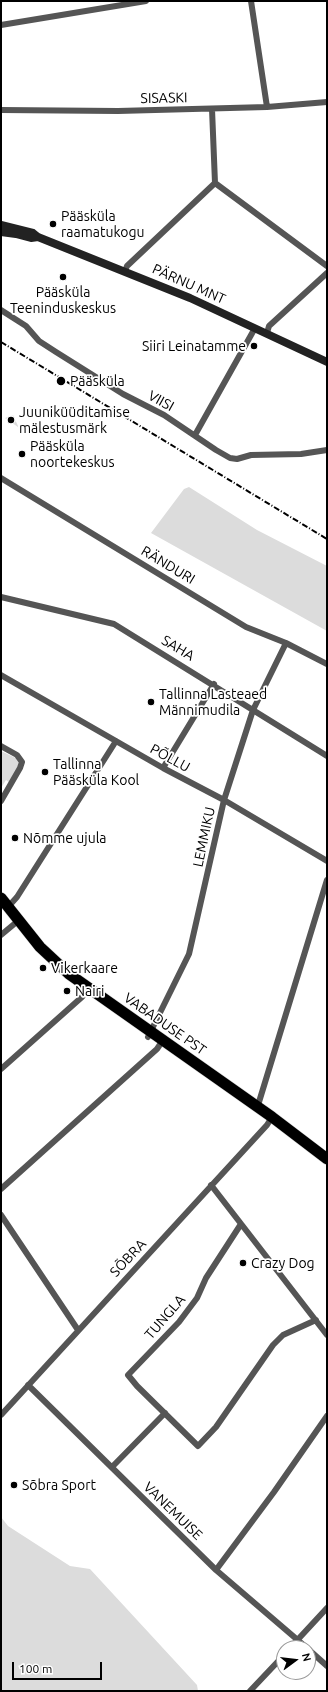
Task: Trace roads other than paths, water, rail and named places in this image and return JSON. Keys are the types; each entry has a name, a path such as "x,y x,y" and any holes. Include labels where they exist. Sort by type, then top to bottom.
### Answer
{"highway":[{"name":"VABADUSE PST","path":"3,905 16,922 40,947 87,991 327,1159"},
{"name":"VABADUSE PST","path":"271,1119 327,1166"}],"main road":[{"name":"PÄRNU MNT","path":"1,225 33,233 38,237 125,271 267,333 327,362"},
{"name":"PÄRNU MNT","path":"1,232 32,238 38,237"}],"street":[{"path":"1,25 146,1"},
{"path":"251,1 267,107"},
{"name":"SISASKI","path":"1,110 118,111 212,109 267,107 327,102"},
{"path":"125,271 127,266 215,183 212,109"},
{"path":"215,183 327,266"},
{"path":"267,333 269,326 327,273"},
{"name":"VIISI","path":"1,310 26,326 40,341 51,349 122,394 164,415 225,455 237,459 252,454 301,454 327,450"},
{"path":"195,435 255,328"},
{"name":"RÄNDURI","path":"1,478 246,627 286,643 327,664"},
{"name":"SAHA","path":"1,597 114,624 214,684 252,710 327,756"},
{"name":"LEMMIKU","path":"150,1035 189,954 224,800 252,710 286,643"},
{"name":"PÕLLU","path":"1,675 163,768 224,800 327,861"},
{"path":"163,768 214,684"},
{"path":"3,905 17,897 116,741"},
{"path":"1,746 17,755 22,762 1,801"},
{"path":"256,1108 327,880"},
{"path":"1,935 16,922"},
{"path":"1,1069 87,991"},
{"path":"1,1189 161,1042"},
{"name":"SÕBRA","path":"1,1415 271,1119"},
{"path":"211,1185 327,1335"},
{"path":"1,1216 78,1330"},
{"name":"TUNGLA","path":"241,1224 206,1278 197,1298 179,1322 128,1375 137,1386 198,1446 216,1427 272,1345 283,1335 316,1320"},
{"name":"VANEMUISE","path":"28,1385 216,1570 298,1640"},
{"path":"112,1467 165,1413"},
{"path":"216,1570 274,1492 327,1416"},
{"path":"298,1640 327,1608"},
{"name":"VANEMUISE","path":"316,1656 327,1666"},
{"path":"250,1691 276,1663"}],"railway":[{"path":"1,342 327,539"}],"place":[{"name":"Pääsküla raamatukogu","path":"53,224"},
{"name":"Pääsküla Teeninduskeskus","path":"63,277"},
{"name":"Siiri Leinatamme","path":"254,346"},
{"name":"Pääsküla","path":"61,381"},
{"name":"Juuniküüditamise mälestusmärk","path":"11,420"},
{"name":"Pääsküla noortekeskus","path":"22,454"},
{"name":"Tallinna Lasteaed Männimudila","path":"151,702"},
{"name":"Tallinna Pääsküla Kool","path":"45,772"},
{"name":"Nõmme ujula","path":"15,838"},
{"name":"Vikerkaare","path":"43,968"},
{"name":"Nairi","path":"67,991"},
{"name":"Crazy Dog","path":"243,1263"},
{"name":"Sõbra Sport","path":"14,1485"}]}
